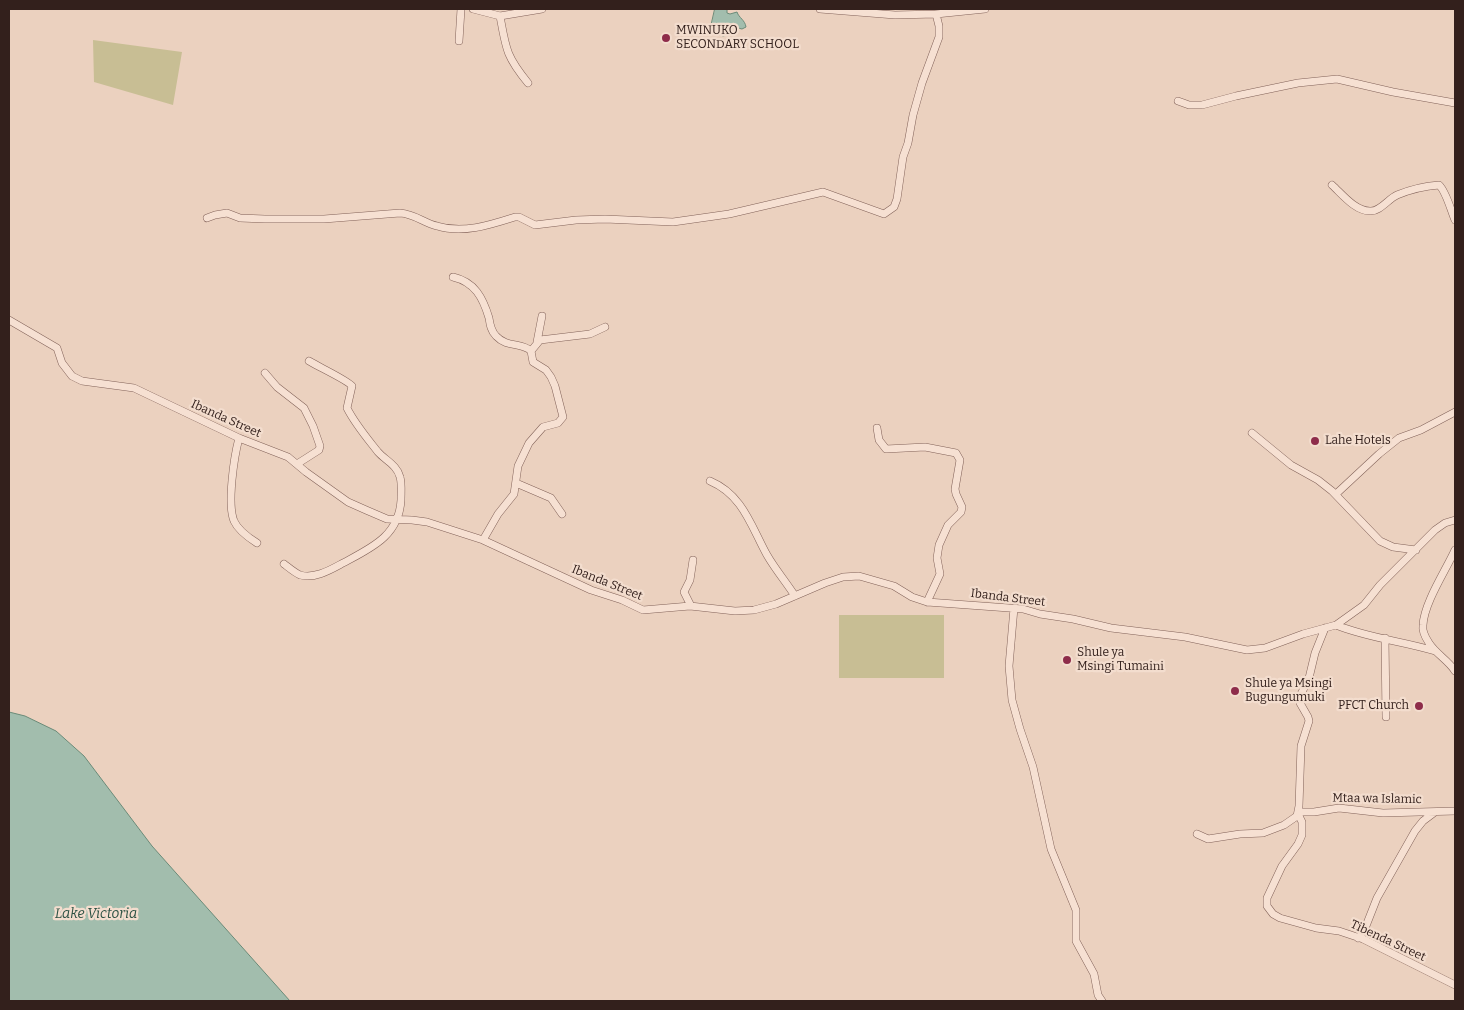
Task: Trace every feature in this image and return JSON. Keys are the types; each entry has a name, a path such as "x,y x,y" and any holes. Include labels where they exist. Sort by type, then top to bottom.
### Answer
{"street":[{"path":"459,41 461,9"},
{"path":"473,9 500,16 542,9"},
{"path":"820,9 936,14 985,9"},
{"path":"208,218 226,214 240,218 265,220 324,219 400,213 412,215 437,226 464,230 487,226 515,217 519,217 534,225 605,219 673,222 730,214 823,192 884,214 894,206 915,107 939,37 936,14"},
{"path":"500,16 507,53 528,83"},
{"path":"1178,100 1189,105 1202,105 1298,83 1337,79 1393,92 1455,103"},
{"path":"1332,185 1357,207 1371,212 1401,194 1439,185 1444,190 1446,201 1455,220"},
{"path":"453,277 464,279 474,287 486,310 491,330 496,336 510,345 524,346 531,351"},
{"path":"483,540 514,494 518,466 529,444 542,427 558,423 563,418 552,380 546,370 533,362 531,351 537,342 542,316"},
{"name":"Ibanda Street","path":"9,320 57,348 62,363 72,376 82,380 134,388 239,438 288,456 306,472 348,502 387,520 427,522 483,540 591,590 622,600 643,610 691,606 735,611 754,610 776,604 843,577 859,576 894,586 912,597 927,602 1014,608 1073,618 1111,628 1185,637 1247,650 1265,648 1303,634 1336,625"},
{"path":"537,342 546,339 590,334 605,327"},
{"path":"284,564 299,575 321,574 330,571 368,550 385,537 400,510 400,474 378,452 350,416 347,404 352,386 349,382 330,374 309,361"},
{"path":"264,373 277,387 304,408 313,426 320,446 319,450 297,464"},
{"path":"1336,494 1379,454 1400,438 1421,430 1455,412"},
{"path":"877,428 879,440 886,449 925,447 956,454 960,460 955,489 962,507 961,512 948,525 939,545 937,558 940,574 927,602"},
{"path":"1252,433 1291,465 1323,483 1336,494 1380,542 1392,547 1416,550"},
{"path":"239,438 233,471 232,510 238,527 257,543"},
{"path":"710,481 725,489 743,507 768,556 795,596"},
{"path":"516,483 551,498 562,514"},
{"path":"510,498 526,487"},
{"path":"1336,625 1364,605 1380,585 1441,526 1448,521 1455,520"},
{"path":"1455,550 1434,593 1423,624 1424,634 1435,651 1455,671"},
{"path":"691,606 684,592 688,584 693,560"},
{"path":"1014,608 1009,666 1012,700 1033,767 1051,849 1076,910 1076,941 1094,974 1098,996 1102,1001"},
{"path":"1336,625 1360,634 1410,643 1435,651"},
{"path":"1197,834 1208,839 1240,834 1263,833 1293,820 1298,813 1301,746 1309,721 1299,700 1309,678 1325,628"},
{"path":"1385,638 1386,717"},
{"name":"Mtaa wa Islamic","path":"1298,813 1339,808 1383,813 1455,811"},
{"path":"1358,938 1364,931 1372,909 1415,831 1435,812"},
{"name":"Tibenda Street","path":"1298,813 1302,822 1302,835 1274,881 1267,906 1273,914 1280,918 1316,928 1339,931 1358,938 1455,985"}],"shaded area":[{"path":"93,40 182,52 173,105 94,82"},
{"path":"839,615 944,615 944,678 839,678"}],"water":[{"path":"715,9 727,9 727,13 730,14 737,12 746,27 742,29 734,27 728,30 727,35 723,36 710,31"},
{"name":"Lake Victoria","path":"9,712 25,716 56,731 84,756 152,846 290,1001 9,1001"}],"place":[{"name":"MWINUKO SECONDARY SCHOOL","path":"666,38"},
{"name":"Lahe Hotels","path":"1315,441"},
{"name":"Shule ya Msingi Tumaini","path":"1067,660"},
{"name":"Shule ya Msingi Bugungumuki","path":"1235,691"},
{"name":"PFCT Church","path":"1419,706"}]}
